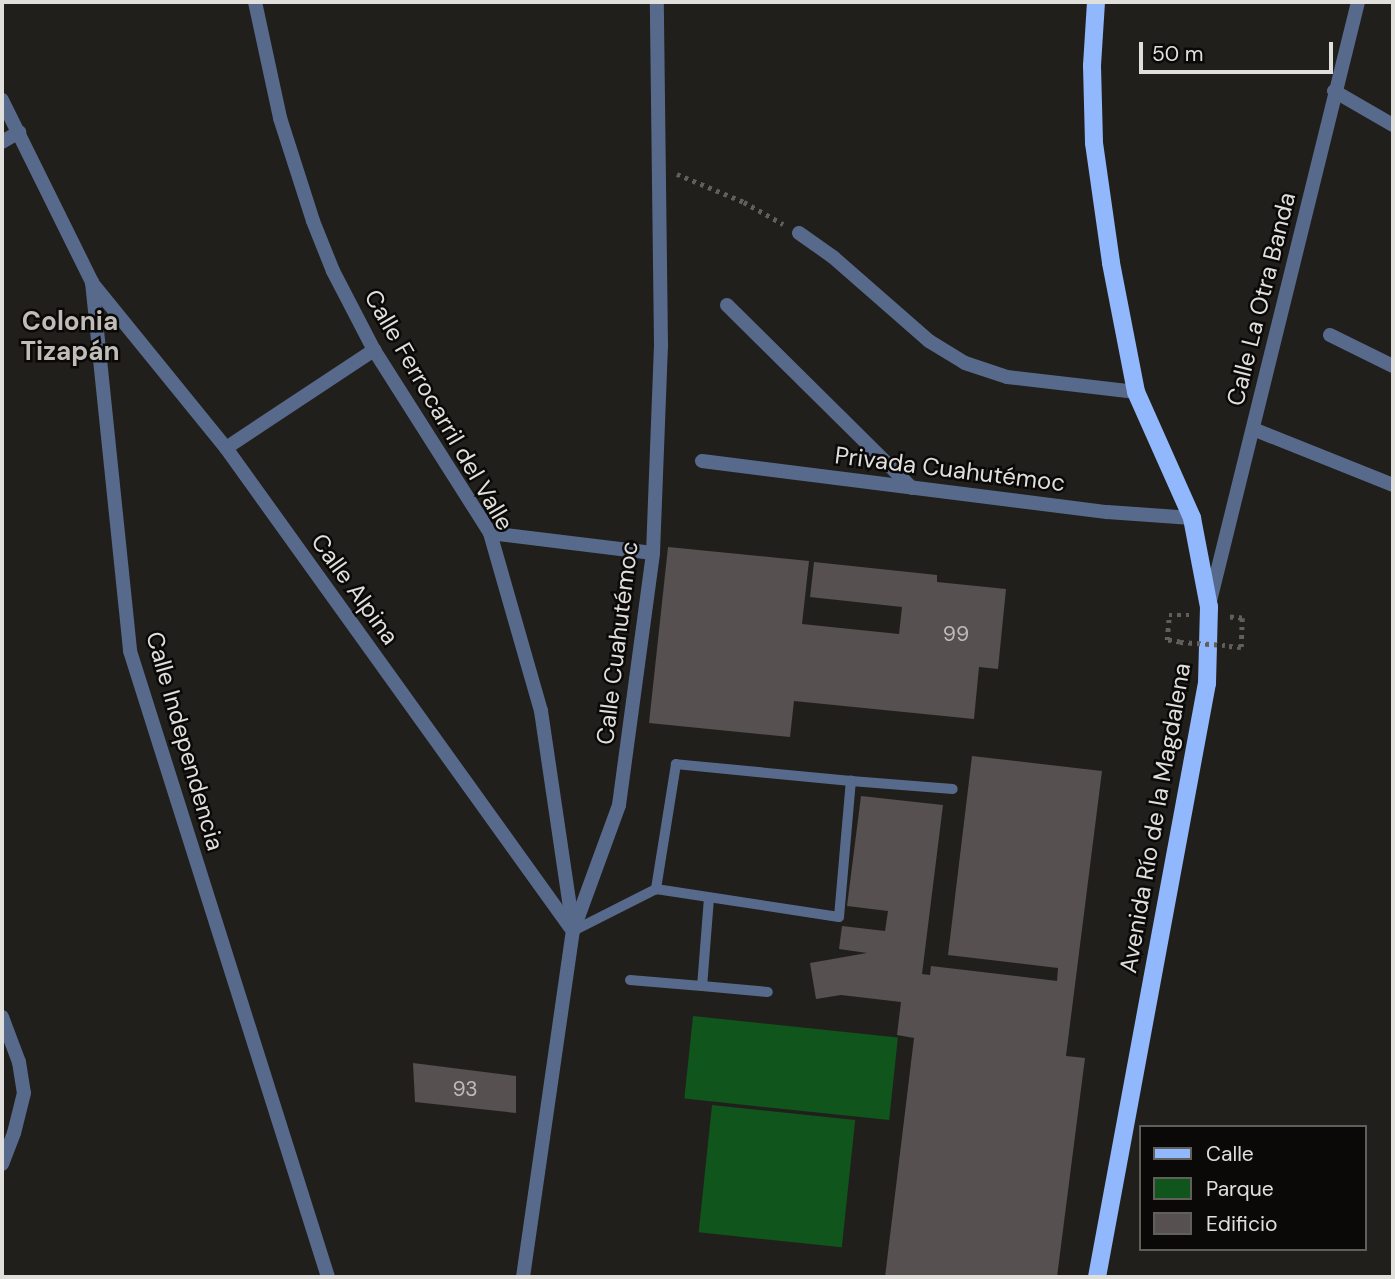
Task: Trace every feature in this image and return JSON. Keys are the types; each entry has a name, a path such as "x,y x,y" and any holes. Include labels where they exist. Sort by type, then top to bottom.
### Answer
{"main road":[{"name":"Avenida Río de la Magdalena","path":"1096,2 1094,143 1111,263 1136,392 1192,518 1209,607 1207,683 1097,1277"}],"street":[{"name":"Calle Ferrocarril del Valle","path":"255,2 267,66 295,170 333,271 374,351 490,533 541,711 573,931"},
{"name":"Calle Cuahutémoc","path":"523,1277 573,931 619,805 653,553 661,346 657,2"},
{"name":"Calle La Otra Banda","path":"1209,607 1358,2"},
{"path":"1334,91 1393,125"},
{"name":"Calle Independencia","path":"2,100 92,282 130,651 328,1277"},
{"path":"2,142 19,132"},
{"path":"800,233 832,257 929,341 965,363 1007,377 1136,392"},
{"name":"Calle Alpina","path":"92,282 226,448 573,931"},
{"path":"727,305 912,488"},
{"path":"1331,335 1393,366"},
{"path":"226,448 374,351"},
{"path":"1253,429 1393,485"},
{"name":"Privada Cuahutémoc","path":"702,461 1107,512 1192,518"},
{"path":"490,533 653,553"},
{"path":"2,1017 19,1062 24,1093 14,1133 2,1164"}],"lane":[{"path":"656,889 676,764 953,789"},
{"path":"573,931 656,889 839,917 851,781"},
{"path":"702,986 709,898"},
{"path":"630,980 768,992"}],"path":[{"path":"659,167 744,202 800,233"},
{"path":"1169,615 1167,640 1241,647 1242,618"}],"green space":[{"path":"693,1016 898,1038 889,1120 684,1099"},
{"path":"712,1105 855,1120 842,1247 699,1232"}],"building":[{"path":"668,547 809,561 802,624 899,634 902,607 810,597 814,562 937,575 937,582 1006,589 998,669 979,667 974,719 794,701 790,737 649,723"},
{"path":"972,756 1102,771 1066,1056 1085,1058 1057,1277 885,1277 914,1038 897,1035 901,1002 841,995 816,999 810,963 867,953 839,949 842,926 885,931 888,911 847,906 861,796 943,805 922,974 930,975 931,966 1057,981 1058,968 948,955"},
{"path":"413,1063 516,1076 516,1113 415,1102"}],"district":[{"name":"Colonia Tizapán","path":"70,337"}]}
